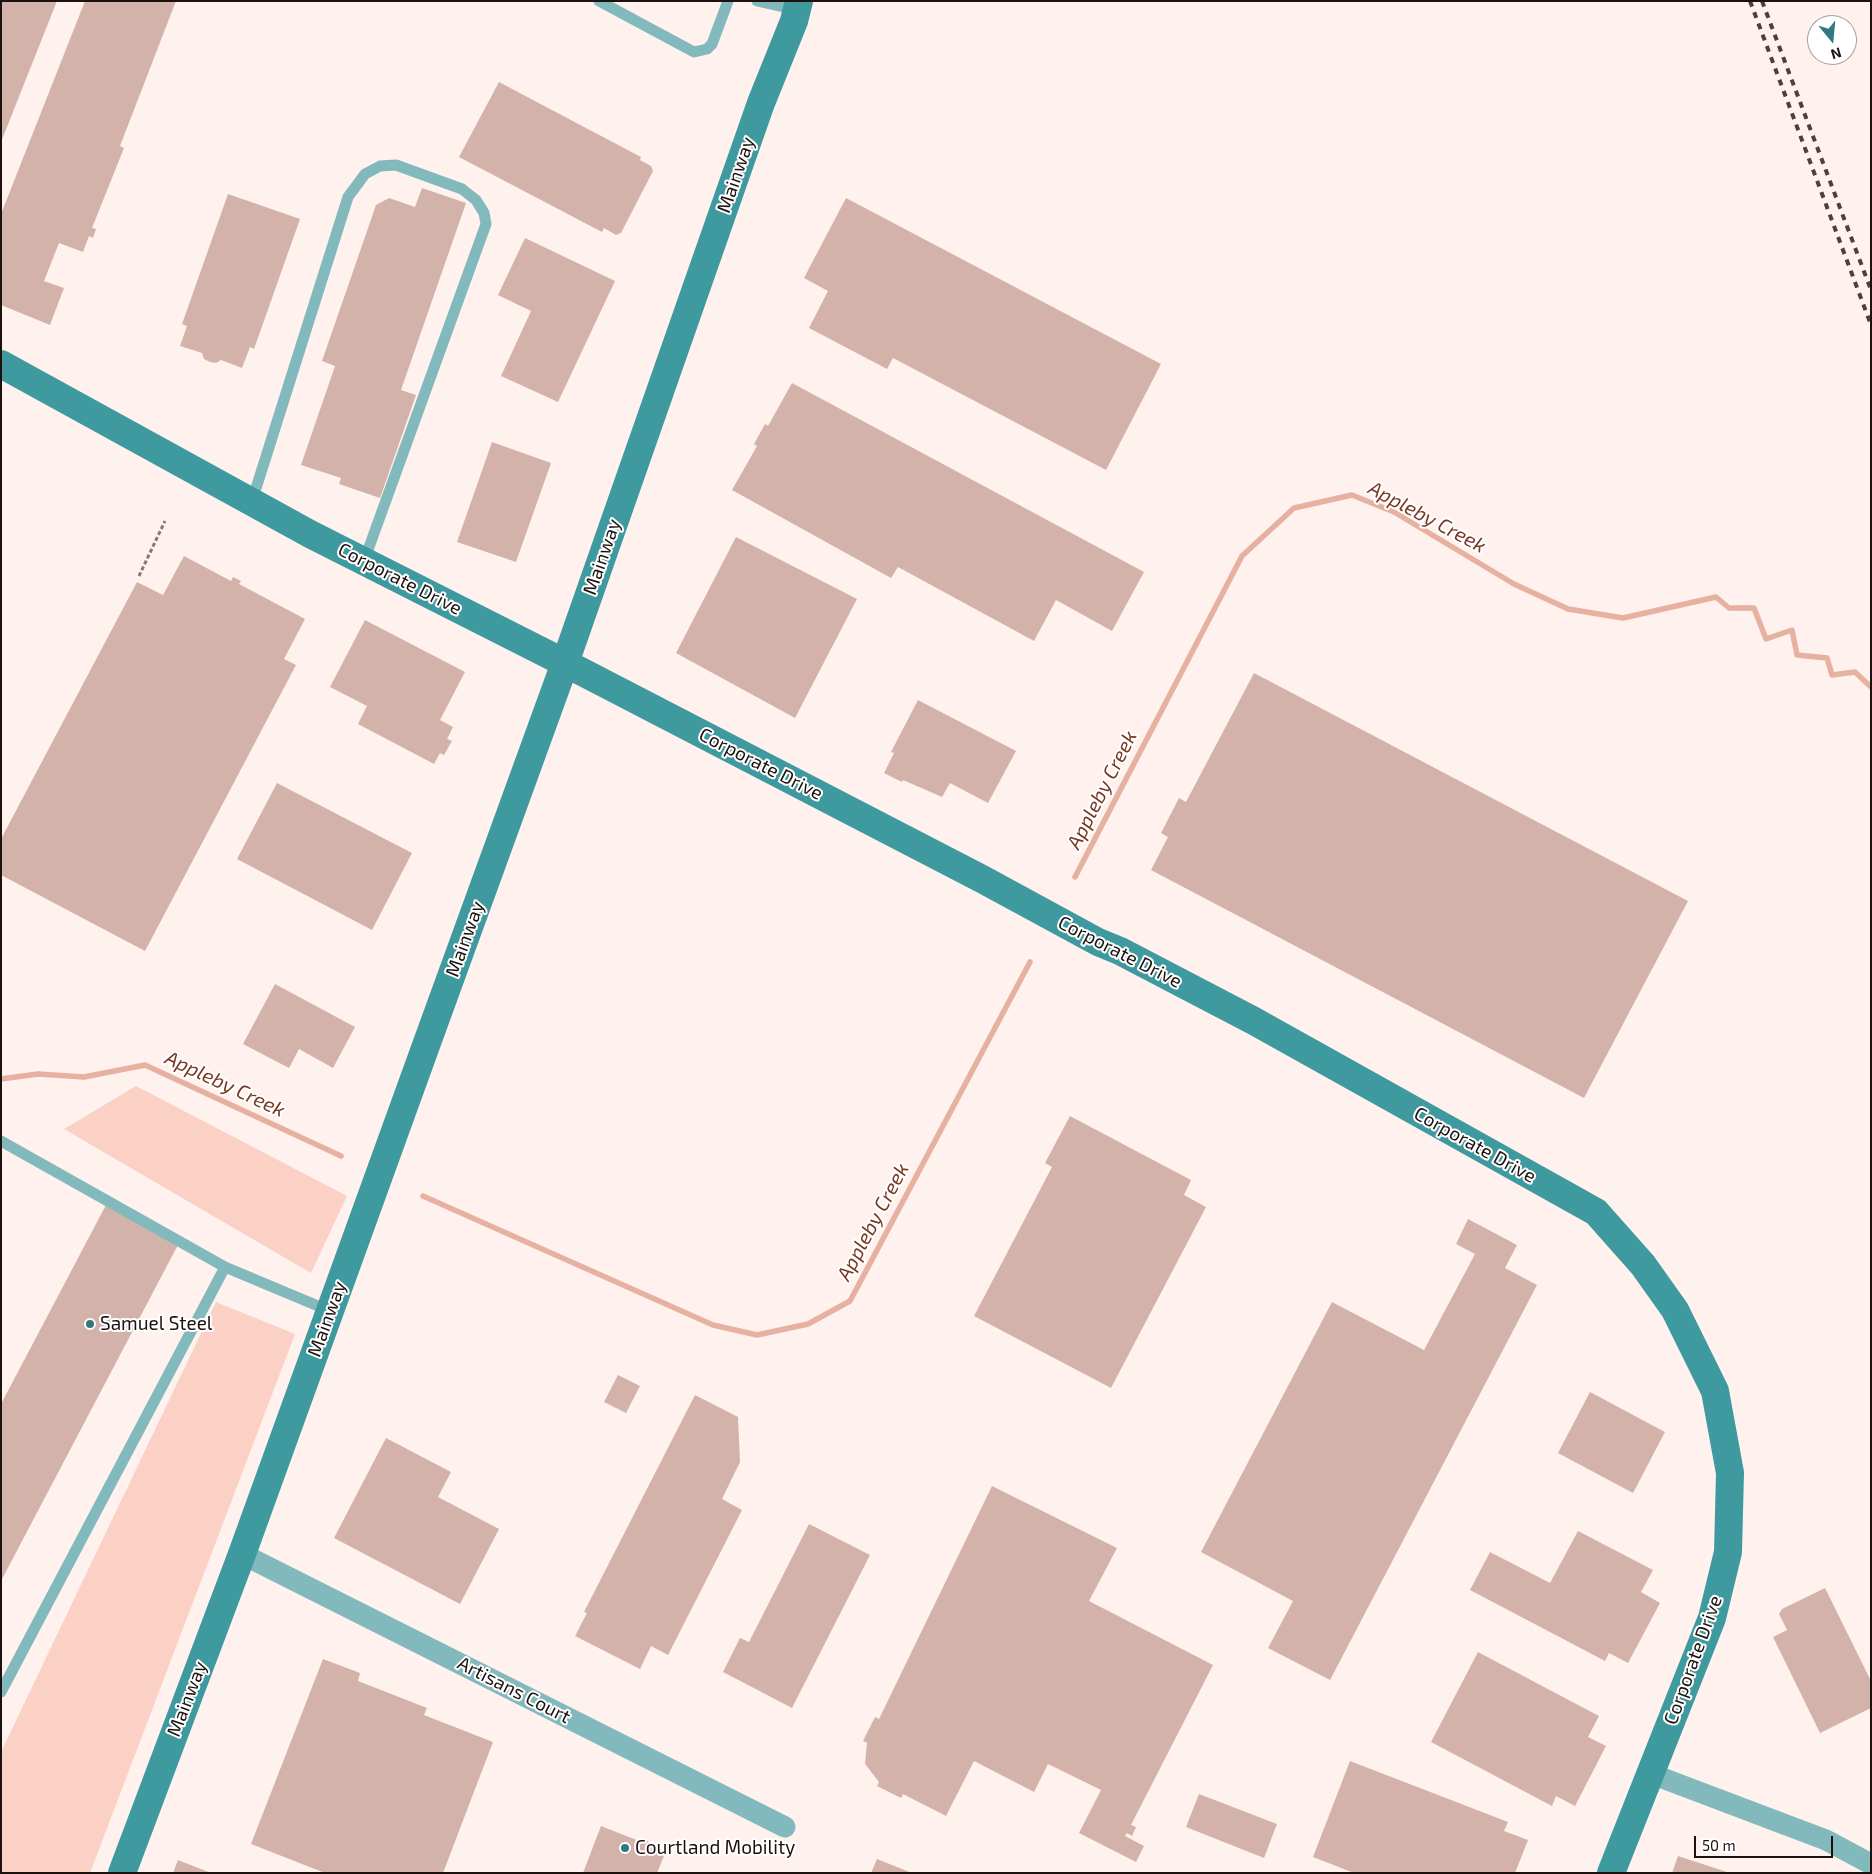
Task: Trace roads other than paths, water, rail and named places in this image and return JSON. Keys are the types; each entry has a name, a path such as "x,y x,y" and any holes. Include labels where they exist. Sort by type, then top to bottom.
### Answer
{"street":[{"name":"Mainway","path":"122,1873 242,1554 565,663 761,103 798,6"},
{"name":"Corporate Drive","path":"1,364 252,502 364,561 565,663 982,879 1098,942 1120,951 1254,1021 1596,1212 1643,1265 1674,1310 1715,1391 1730,1473 1728,1552 1712,1618 1611,1873"},
{"name":"Artisans Court","path":"242,1554 785,1827"},
{"path":"1649,1773 1826,1840 1871,1864"}],"lane":[{"path":"599,1 694,52 707,48 712,44 728,1"},
{"path":"757,1 798,6"},
{"path":"252,502 348,197 365,174 380,166 396,165 462,189 476,200 484,214 486,224 364,561"},
{"path":"1,1141 225,1267 330,1311"},
{"path":"1,1692 225,1267"}],"waterway":[{"name":"Appleby Creek","path":"1075,877 1242,556 1294,508 1352,495 1394,512 1514,584 1568,609 1623,618 1716,597 1729,608 1754,608 1766,639 1792,630 1797,655 1827,658 1832,675 1855,672 1871,687"},
{"name":"Appleby Creek","path":"423,1196 713,1325 757,1335 808,1324 850,1301 1030,962"},
{"name":"Appleby Creek","path":"1,1079 38,1074 84,1077 145,1065 341,1156"}],"railway":[{"path":"1750,1 1871,325"},
{"path":"1762,1 1871,290"}],"place":[{"name":"Samuel Steel","path":"90,1324"},
{"name":"Courtland Mobility","path":"625,1848"}]}
